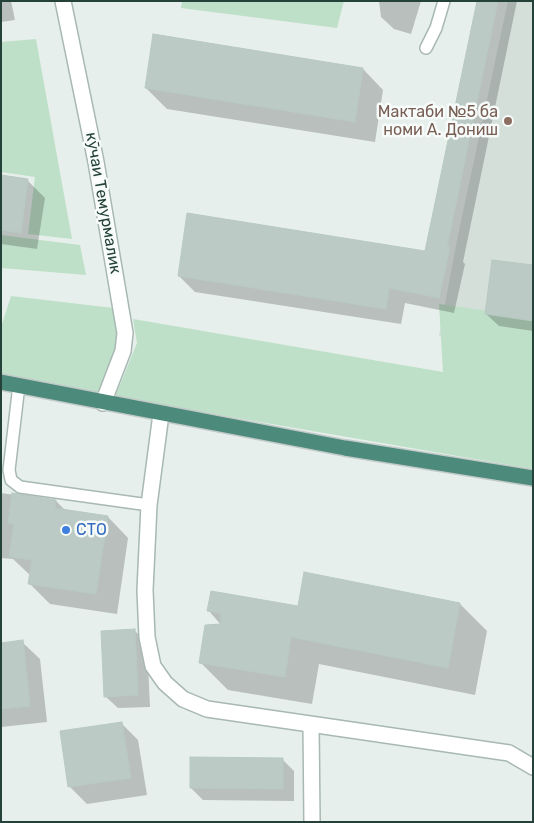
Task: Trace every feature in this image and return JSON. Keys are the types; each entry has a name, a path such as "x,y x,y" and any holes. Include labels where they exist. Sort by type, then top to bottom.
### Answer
{"highway":[{"path":"1,382 345,448 533,478"}],"street":[{"name":"кӯчаи Темурмалик","path":"63,1 96,162 125,333 123,352 103,402"},
{"path":"161,414 149,505 145,590 148,637 153,666 165,683 183,699 208,709 509,752 533,767"},
{"path":"311,724 312,822"}],"lane":[{"path":"426,48 436,28 444,1"},
{"path":"19,385 9,470 11,480 20,487 149,505"}],"shaded area":[{"name":"Мактаби №5 ба номи А. Дониш","path":"508,1 533,1 533,350 439,336 457,240"}],"green space":[{"path":"182,1 344,1 337,28 181,8"},
{"path":"36,39 72,239 28,234 35,177 1,172 1,42"},
{"path":"1,235 80,245 86,275 1,268"},
{"path":"11,296 122,309 124,345 103,403 1,383 1,327"},
{"path":"439,304 533,317 533,469 115,397 137,343 133,319 443,372"}],"building":[{"path":"477,1 498,1 447,247 450,247 439,298 389,288 386,309 178,276 187,213 425,251"},
{"path":"153,34 363,68 355,122 145,88"},
{"path":"1,175 28,179 21,233 1,230"},
{"path":"492,260 533,265 533,321 485,314"},
{"path":"12,493 56,500 55,508 108,516 96,594 28,584 32,560 9,557 14,524 8,523"},
{"path":"304,572 460,603 448,668 291,637 285,677 199,663 205,625 221,624 221,613 207,611 211,591 298,606"},
{"path":"135,629 138,695 104,697 101,631"},
{"path":"23,640 30,706 1,709 1,643"},
{"path":"122,722 131,778 68,787 60,731"},
{"path":"190,757 283,758 283,789 190,788"}],"place":[{"name":"Мактаби №5 ба номи А. Дониш","path":"508,121"},
{"name":"СТО","path":"66,530"}]}
